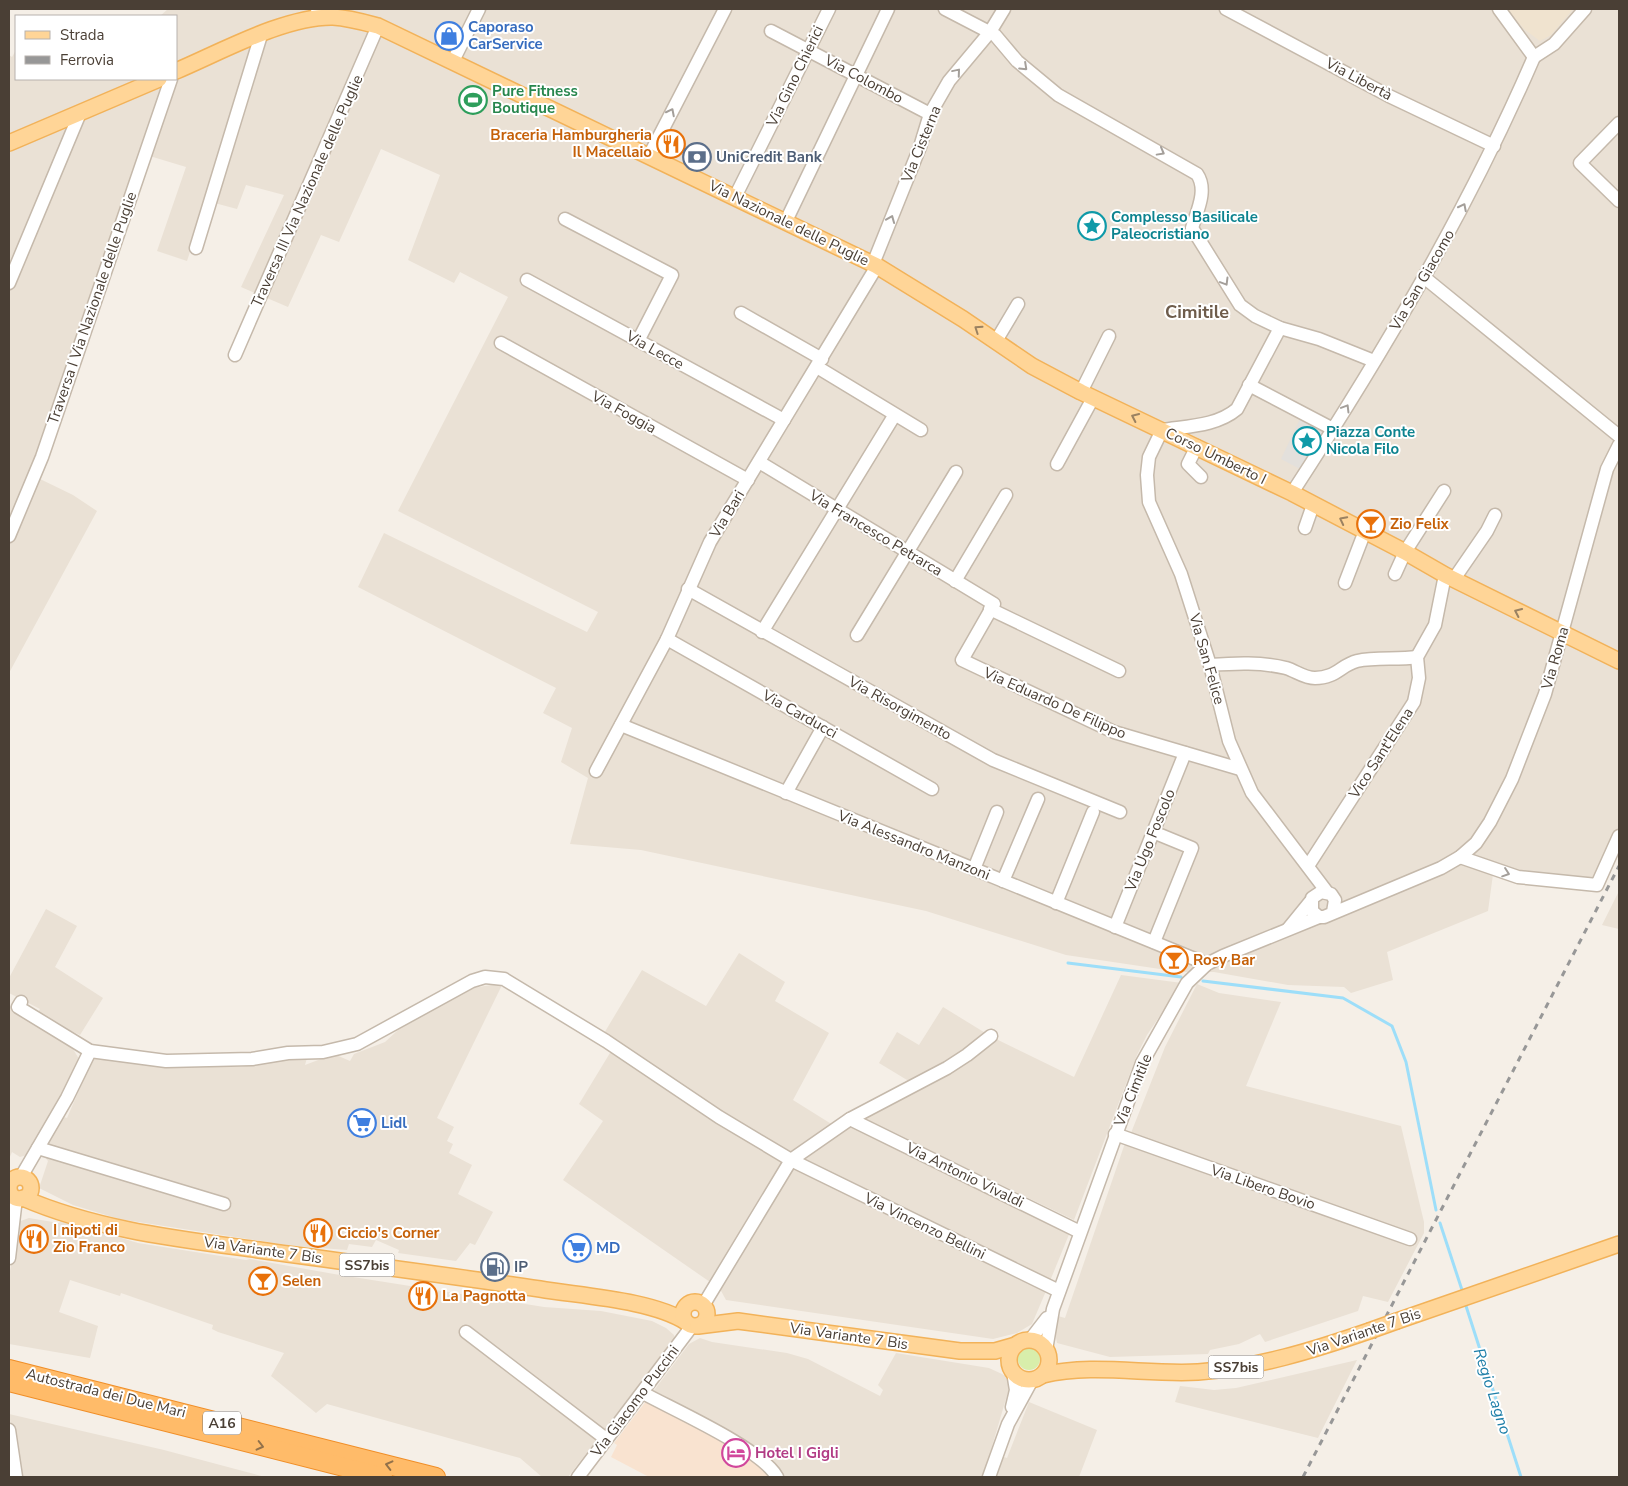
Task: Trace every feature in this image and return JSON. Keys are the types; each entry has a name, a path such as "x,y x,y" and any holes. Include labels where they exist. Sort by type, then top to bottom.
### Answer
{"highway":[{"name":"Autostrada dei Due Mari","path":"9,1369 436,1477"},
{"name":"Autostrada dei Due Mari","path":"9,1382 383,1477"}],"main road":[{"name":"Via Nazionale delle Puglie","path":"178,70 261,35 303,20 340,14 378,26 875,265"},
{"path":"9,143 156,80"},
{"name":"Corso Umberto I","path":"875,265 996,341 1032,366 1087,395 1292,493 1449,577 1562,632"},
{"path":"1562,632 1619,661"},
{"name":"Via Variante 7 Bis","path":"16,1187 80,1218 107,1225 202,1242 515,1286 655,1308 699,1305 738,1321"},
{"name":"Via Variante 7 Bis","path":"1047,1351 1064,1361 1099,1369 1149,1373 1200,1372 1274,1359 1311,1350 1369,1331 1619,1244"},
{"path":"699,1305 708,1313 706,1320 692,1324 683,1312 699,1305"},
{"name":"Via Variante 7 Bis","path":"655,1308 692,1324 738,1321 960,1351 995,1351 1023,1342"},
{"name":"SS7bis","path":"1023,1342 1036,1341 1047,1351"},
{"path":"1023,1342 1010,1355 1012,1370 1022,1379 1037,1378 1048,1367 1047,1351"},
{"name":"Via Variante 7 Bis","path":"960,1351 1012,1370"},
{"name":"Via Variante 7 Bis","path":"1037,1378 1057,1372 1099,1369"}],"street":[{"path":"303,20 313,9"},
{"path":"317,9 321,11 326,9"},
{"path":"452,61 479,9"},
{"path":"649,156 725,9"},
{"name":"Via Gino Chierici","path":"735,197 829,9"},
{"path":"786,221 888,9"},
{"path":"945,9 990,32 1036,78 1058,95 1197,174 1202,181 1203,189 1192,228 1240,305 1256,316 1280,328 1319,339 1374,361"},
{"name":"Via Cisterna","path":"875,265 920,147 930,114 949,81 990,32 1004,9"},
{"name":"Via Libertà","path":"1226,9 1389,96 1494,146"},
{"path":"1499,9 1534,57 1554,44 1585,9"},
{"name":"Traversa III Via Nazionale delle Puglie","path":"235,356 378,26"},
{"name":"Via Colombo","path":"771,31 930,114"},
{"path":"196,248 261,35"},
{"name":"Via San Giacomo","path":"1292,493 1425,278 1494,146 1534,57"},
{"name":"Traversa I Via Nazionale delle Puglie","path":"9,536 42,457 171,80"},
{"path":"9,283 80,113"},
{"path":"1619,123 1580,163 1619,201"},
{"path":"565,219 672,275 638,341"},
{"name":"Via Bari","path":"596,771 667,639 710,542 819,363 875,265"},
{"path":"1425,278 1619,436"},
{"name":"Via Lecce","path":"526,280 784,420"},
{"path":"996,341 1018,304"},
{"path":"741,313 819,363 894,416 921,430"},
{"path":"1162,430 1213,422 1228,416 1237,409 1280,328"},
{"path":"1057,464 1087,395 1109,336"},
{"name":"Via Foggia","path":"501,343 748,480"},
{"path":"1250,386 1333,429"},
{"path":"762,632 894,416"},
{"name":"Via San Felice","path":"1162,430 1149,457 1147,475 1149,502 1181,574 1210,664 1229,741 1252,793 1332,901"},
{"path":"1197,446 1188,464 1201,477"},
{"name":"Via Roma","path":"1460,857 1476,843 1490,822 1512,779 1545,694 1605,478 1618,451"},
{"name":"Via Francesco Petrarca","path":"759,462 956,581 992,607 1119,671"},
{"path":"857,636 956,472"},
{"path":"1395,574 1405,552 1444,491"},
{"path":"956,581 1006,495"},
{"path":"1305,528 1313,505"},
{"path":"1449,577 1487,532 1495,515"},
{"path":"1345,584 1366,531"},
{"name":"Vico Sant'Elena","path":"1310,870 1414,702 1419,678 1418,657 1435,625 1449,577"},
{"name":"Via Risorgimento","path":"688,589 993,760 1120,812"},
{"name":"Via Eduardo De Filippo","path":"992,607 962,660 1114,732 1240,769"},
{"name":"Via Carducci","path":"667,639 932,789"},
{"path":"1210,664 1267,664 1290,669 1302,676 1314,678 1331,676 1355,662 1400,660 1418,657"},
{"name":"Via Alessandro Manzoni","path":"620,725 1207,964"},
{"path":"786,793 823,727"},
{"name":"Via Ugo Foscolo","path":"1115,926 1185,753"},
{"path":"1003,881 1038,799"},
{"path":"974,869 997,812"},
{"path":"1056,903 1093,812"},
{"path":"1153,832 1192,848 1154,942"},
{"path":"1311,900 1316,894 1332,901 1357,902 1441,868 1460,857 1518,877 1597,885 1619,836"},
{"path":"1310,870 1312,911 1319,916"},
{"name":"Via Cimitile","path":"1286,931 1311,900"},
{"name":"Via Cimitile","path":"1047,1351 1053,1310 1115,1134 1142,1064 1156,1035 1187,983 1207,964 1319,916 1324,917 1332,901"},
{"name":"Via Vincenzo Bellini","path":"90,1052 166,1061 252,1058 288,1053 323,1052 357,1044 472,981 485,977 504,979 606,1041 719,1117 791,1160 1059,1291"},
{"path":"9,1258 16,1187 67,1098 90,1052 18,1007 21,1002"},
{"path":"699,1305 791,1160 850,1119 967,1056 991,1036"},
{"name":"Via Antonio Vivaldi","path":"850,1119 1080,1232"},
{"name":"Via Libero Bovio","path":"1115,1134 1410,1239"},
{"path":"38,1148 224,1204"},
{"name":"Via Cimitile","path":"1023,1342 1053,1310"},
{"name":"Via Giacomo Puccini","path":"578,1477 606,1438 643,1393 692,1324"},
{"path":"466,1332 606,1438"},
{"path":"989,1477 1008,1424 1016,1390 1012,1370"},
{"path":"1008,1424 1037,1378"},
{"path":"643,1393 742,1446 758,1458 777,1477"},
{"path":"9,1430 16,1477"}],"shaded area":[{"path":"168,9 1619,9 1619,847 1592,884 1494,867 1488,911 1387,952 1393,980 1351,993 1344,987 1288,985 1214,972 1180,972 1066,955 926,911 641,850 570,844 588,778 561,762 572,728 543,713 556,688 358,587 384,533 587,632 598,612 398,511 508,297 460,272 454,283 408,260 440,175 381,149 339,242 321,235 288,307 241,287 284,195 246,185 237,209 207,201 187,261 157,251 186,167 143,154 38,478 73,495 97,511 9,673 9,55 12,57 15,52 15,80 178,80 178,15 161,15"},
{"path":"1507,9 1573,9 1551,35 1540,41 1524,29"},
{"path":"1301,417 1325,429 1300,469 1281,459"},
{"path":"1619,891 1619,929 1602,925"},
{"path":"46,909 77,926 55,967 103,998 80,1035 36,1015 40,1009 9,993 9,978"},
{"path":"739,953 785,982 775,1001 829,1033 793,1100 833,1125 806,1146 710,1282 563,1180 603,1121 579,1104 613,1048 600,1040 642,970 706,1006"},
{"path":"1121,975 1182,983 1147,1035 1137,1055 1074,1220 862,1118 994,1038 1074,1077"},
{"path":"503,983 437,1118 454,1127 447,1141 453,1144 449,1153 472,1165 458,1194 493,1212 475,1245 470,1243 456,1261 398,1253 399,1250 376,1240 372,1247 349,1244 347,1250 294,1246 119,1219 73,1205 39,1188 48,1161 44,1156 45,1143 60,1116 67,1118 93,1058 210,1064 209,1067 241,1067 308,1054 305,1065 334,1054 350,1061 354,1054 385,1042 409,1020 448,1001 467,989"},
{"path":"1197,984 1219,993 1281,1002 1246,1086 1401,1126 1424,1222 1424,1233 1388,1302 1363,1296 1358,1311 1265,1342 1260,1334 1239,1344 1210,1350 1208,1354 1110,1357 1057,1343 1055,1332 1058,1316 1065,1318 1124,1146 1127,1143 1165,1047"},
{"path":"9,1005 45,1026 71,1046 81,1062 27,1155 20,1157 12,1152 9,1159"},
{"path":"943,1007 987,1034 949,1064 912,1083 879,1063 897,1032 919,1045"},
{"path":"848,1124 1070,1232 1050,1281 802,1158"},
{"path":"794,1167 1046,1291 1032,1324 1017,1333 993,1339 726,1300 720,1289"},
{"path":"29,1218 59,1223 62,1220 138,1243 246,1260 250,1259 544,1307 601,1311 652,1321 666,1328 674,1335 675,1339 568,1477 542,1477 520,1458 327,1404 316,1413 271,1376 284,1353 218,1332 212,1329 213,1325 121,1293 120,1296 70,1280 59,1312 98,1326 90,1358 9,1344 9,1277 18,1222"},
{"path":"700,1338 712,1342 787,1353 808,1359 880,1396 883,1390 878,1385 896,1353 989,1368 1002,1374 1008,1378 1010,1385 983,1477 785,1477 774,1464 652,1393 689,1344"},
{"path":"1357,1360 1318,1438 1175,1402 1180,1386 1214,1390 1236,1388"},
{"name":"Hotel I Gigli","path":"647,1400 738,1449 772,1477 649,1477 611,1457 617,1445 614,1443"},
{"path":"1029,1402 1097,1430 1079,1477 994,1477 1001,1456 1007,1458"},
{"path":"9,1414 164,1450 265,1477 20,1477"}],"green space":[{"path":"1029,1348 1037,1351 1040,1359 1037,1367 1029,1370 1021,1367 1018,1359 1021,1351"}],"waterway":[{"path":"1068,963 1181,977"},
{"path":"1203,981 1343,998 1392,1026 1406,1062 1436,1210"},
{"path":"1440,1223 1462,1290"},
{"name":"Regio Lagno","path":"1466,1306 1521,1477"}],"railway":[{"path":"1303,1477 1619,866"}],"place":[{"name":"Caporaso CarService","path":"449,36"},
{"name":"Pure Fitness Boutique","path":"473,100"},
{"name":"Braceria Hamburgheria Il Macellaio","path":"671,144"},
{"name":"UniCredit Bank","path":"697,157"},
{"name":"Complesso Basilicale Paleocristiano","path":"1092,226"},
{"name":"Piazza Conte Nicola Filo","path":"1307,441"},
{"name":"Zio Felix","path":"1371,524"},
{"name":"Rosy Bar","path":"1174,960"},
{"name":"Lidl","path":"362,1123"},
{"name":"Ciccio's Corner","path":"318,1233"},
{"name":"I nipoti di Zio Franco","path":"34,1239"},
{"name":"MD","path":"577,1248"},
{"name":"IP","path":"495,1267"},
{"name":"Selen","path":"263,1281"},
{"name":"La Pagnotta","path":"423,1296"},
{"name":"Hotel I Gigli","path":"736,1453"}],"district":[{"name":"Cimitile","path":"1197,312"}]}
